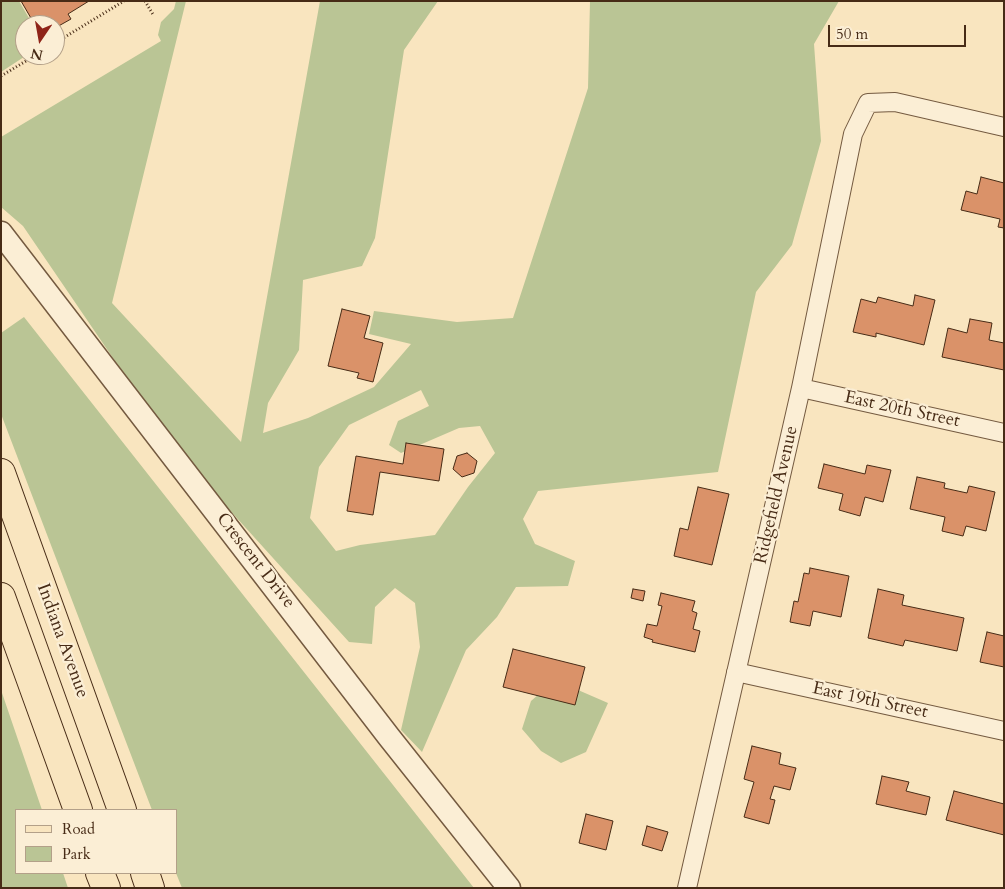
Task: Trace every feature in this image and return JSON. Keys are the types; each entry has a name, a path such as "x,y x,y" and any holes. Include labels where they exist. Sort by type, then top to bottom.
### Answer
{"main road":[{"name":"Indiana Avenue","path":"1,473 12,535 122,809"},
{"path":"1,597 78,809"},
{"path":"100,874 106,888"},
{"path":"145,874 150,888"}],"street":[{"name":"Ridgefield Avenue","path":"687,888 801,388 854,134 868,103 895,102 1004,127"},
{"name":"Crescent Drive","path":"1,233 389,737 509,888"},
{"name":"East 20th Street","path":"801,388 1004,432"},
{"name":"East 19th Street","path":"736,672 1004,731"}],"path":[{"path":"65,38 124,1"},
{"path":"145,1 154,16"},
{"path":"1,76 19,65"}],"green space":[{"path":"1,1 19,1 27,15 15,15 15,63 1,72"},
{"path":"176,1 186,1 112,303 241,442 320,1 438,1 404,50 375,238 362,266 303,280 299,350 268,403 263,433 308,418 374,387 411,344 369,334 374,311 457,322 513,318 588,88 590,1 839,1 814,44 821,141 792,245 756,292 718,472 538,491 523,519 535,544 575,561 568,586 516,587 497,617 466,650 422,752 401,730 420,647 415,603 395,588 375,607 372,644 349,642 216,495 115,361 23,226 1,207 1,137 161,41 158,35 161,22 174,9","holes":["421,390 429,406 398,421 389,445 401,453 459,428 480,426 495,453 468,487 435,535 360,545 336,551 310,518 319,467 349,425"]},
{"path":"24,317 474,888 182,888 176,874 178,874 178,809 152,809 1,414 1,333"},
{"path":"555,680 608,703 586,752 561,763 541,751 522,729 531,701"},
{"path":"1,690 42,809 15,809 15,874 63,874 68,888 1,888"}],"building":[{"path":"21,1 89,1 68,14 71,19 65,22 65,15 29,15"},
{"path":"981,177 1004,183 1004,228 998,227 1000,219 961,210 966,191 977,194"},
{"path":"915,295 935,300 924,345 876,333 876,337 853,332 861,299 876,303 878,297 913,306"},
{"path":"342,309 370,316 364,338 383,343 373,382 357,378 359,373 328,366"},
{"path":"970,319 992,323 989,340 1004,343 1004,370 942,357 948,328 967,333"},
{"path":"406,443 444,449 439,481 380,472 373,515 347,511 356,456 403,464"},
{"path":"467,453 477,461 474,473 462,477 453,469 457,456"},
{"path":"824,464 865,474 867,465 891,470 883,502 865,497 860,516 839,510 843,494 818,488"},
{"path":"917,477 945,483 944,488 967,493 969,486 995,492 986,531 966,526 963,536 942,531 945,517 910,509"},
{"path":"698,487 729,494 712,565 674,556 680,528 688,530"},
{"path":"810,568 849,576 841,617 813,611 810,626 790,622 794,601 798,602 804,573 809,574"},
{"path":"633,589 645,591 643,601 631,598"},
{"path":"878,589 904,595 902,605 964,618 957,651 905,640 903,646 868,638"},
{"path":"661,593 695,601 692,611 697,613 693,629 700,631 695,652 652,642 653,640 644,637 647,624 657,626 662,606 658,605"},
{"path":"987,632 1004,636 1004,667 980,662"},
{"path":"513,649 585,667 575,705 503,687"},
{"path":"752,746 781,753 779,764 796,768 790,790 774,786 770,799 775,800 769,824 744,817 754,782 744,779"},
{"path":"882,776 909,782 906,791 930,797 926,815 876,804"},
{"path":"954,791 1004,804 1004,835 946,820"},
{"path":"586,814 613,821 606,850 579,843"},
{"path":"647,826 668,832 662,851 642,845"}]}
